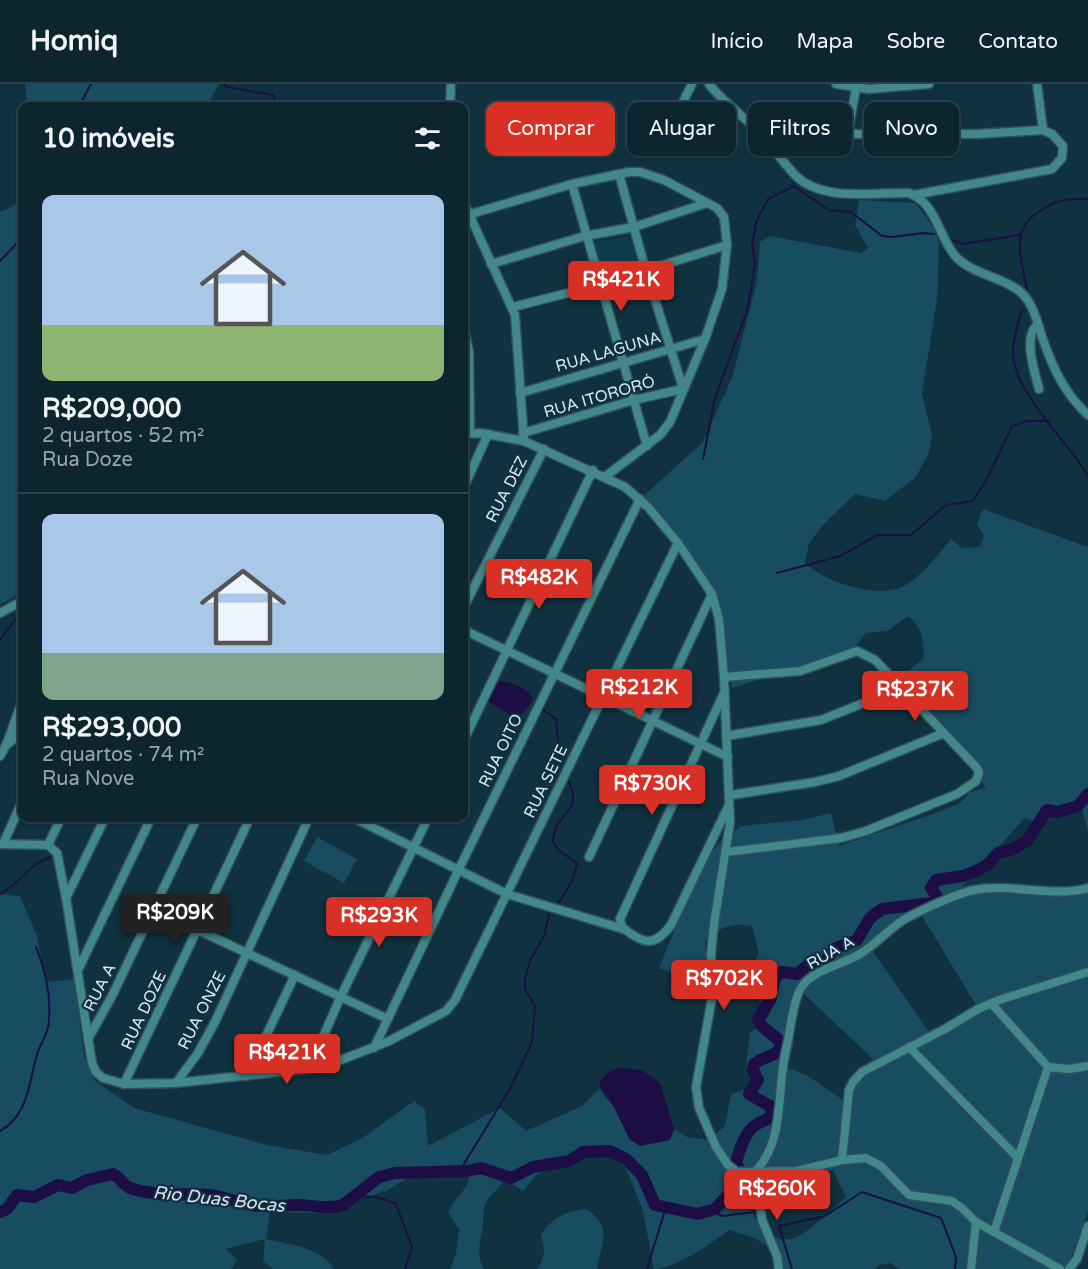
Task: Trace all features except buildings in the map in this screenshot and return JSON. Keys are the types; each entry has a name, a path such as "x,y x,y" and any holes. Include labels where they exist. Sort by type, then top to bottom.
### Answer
{"street":[{"path":"450,102 451,84"},
{"path":"683,102 692,84"},
{"path":"709,84 728,106 757,130 790,169 806,183 840,192 914,195 1052,170 1064,153 1061,142 1053,134 1043,130 977,134 855,135 849,127 856,88"},
{"path":"836,84 856,88 929,84"},
{"path":"1037,84 1043,130"},
{"path":"468,214 572,184 629,172 651,175 717,208 724,218 727,245 722,289 705,339 666,428 647,446 606,476"},
{"path":"619,174 646,271 683,388"},
{"path":"572,184 599,285 647,446"},
{"path":"914,195 934,216 956,257 971,268 1021,292 1031,305 1057,376 1066,391 1088,415"},
{"path":"491,264 585,236 634,227 707,203"},
{"path":"468,219 513,307 517,322 524,437"},
{"path":"513,307 599,285 727,245"},
{"path":"1038,324 1034,327 1031,337 1039,389"},
{"name":"RUA LAGUNA","path":"520,393 705,339"},
{"path":"468,347 468,392"},
{"name":"RUA ITORORÓ","path":"524,437 634,400 683,388"},
{"path":"468,434 524,437 544,449 606,476 625,487 639,499 678,543 712,594 719,619 731,799 727,852 714,924 710,1014 696,1087 703,1119 716,1148 728,1165 741,1172 797,1171 842,1160 866,1158 874,1161 909,1195 952,1201 976,1222 1060,1269"},
{"path":"468,478 488,434"},
{"name":"RUA DEZ","path":"468,599 544,449"},
{"path":"468,731 593,470"},
{"name":"RUA OITO","path":"374,1048 639,499"},
{"name":"RUA SETE","path":"374,1048 446,1011 455,1000 678,543"},
{"path":"589,857 712,594"},
{"path":"0,613 18,602"},
{"path":"468,632 728,757"},
{"path":"724,677 800,671 857,651 866,653 977,768 979,773 976,781 957,794 854,835 727,852"},
{"path":"726,736 821,720 901,688"},
{"path":"627,931 620,920 725,691"},
{"path":"8,744 18,712"},
{"path":"731,799 839,776 944,733"},
{"path":"0,756 18,735"},
{"path":"372,822 414,848 507,894 627,931 642,940 656,941 662,938 671,925 731,799"},
{"path":"18,810 1,844 48,845 57,853 88,1039 96,1072 107,1081 124,1084 176,1083 309,1069 374,1048"},
{"path":"48,845 59,822"},
{"path":"66,898 103,822"},
{"path":"78,970 150,822"},
{"name":"RUA A","path":"88,1039 155,910 195,822"},
{"name":"RUA DOZE","path":"124,1084 248,822"},
{"name":"RUA ONZE","path":"176,1083 207,1038 307,822"},
{"path":"309,1069 341,996 426,822"},
{"name":"RUA A","path":"756,1171 764,1162 774,1142 782,1066 795,1009 804,984 814,976 860,955 904,920 972,890 1023,889 1061,892 1088,888"},
{"path":"155,910 388,1019"},
{"path":"842,1160 848,1101 853,1082 862,1072 991,1003 1088,972"},
{"path":"247,1076 295,975"},
{"path":"991,1003 1048,1067 1069,1069 1088,1066"},
{"path":"909,1047 1017,1157"},
{"path":"993,1232 1048,1067"},
{"path":"756,1171 762,1220 777,1256 779,1269"},
{"path":"971,1269 976,1222"},
{"path":"1069,1269 1077,1259 1088,1226"}],"shaded area":[{"path":"25,84 219,84 209,102 27,102"},
{"path":"859,200 915,203 932,225 939,242 937,299 922,393 932,435 929,452 916,477 885,501 855,494 823,525 809,543 805,563 827,577 855,588 884,591 897,588 909,583 921,573 951,539 962,548 980,547 984,536 977,524 983,509 1088,547 1088,832 1082,808 1032,821 1025,818 946,904 995,889 1065,897 1088,892 1088,1211 1067,1269 900,1269 890,1263 879,1265 874,1269 781,1269 772,1252 761,1242 729,1230 682,1260 663,1268 654,1269 643,1211 626,1168 606,1150 569,1159 536,1175 523,1191 504,1179 484,1206 479,1252 484,1269 450,1269 456,1254 459,1229 448,1213 468,1182 471,1167 468,1166 420,1171 386,1191 316,1213 270,1212 266,1239 313,1251 334,1269 273,1269 263,1261 265,1239 226,1249 237,1260 231,1269 0,1269 0,894 20,896 37,936 45,979 50,982 74,979 84,1055 94,1080 134,1108 267,1145 327,1155 364,1137 414,1101 425,1109 428,1146 500,1108 526,1131 582,1106 599,1089 614,1107 630,1140 674,1132 674,1129 687,1137 708,1140 725,1126 731,1094 755,1087 758,1074 746,1065 750,1033 765,1022 771,1011 766,1003 753,998 747,973 759,954 752,926 732,925 716,932 705,941 708,984 659,968 701,864 719,844 741,826 802,820 831,813 839,846 941,811 960,803 970,792 986,788 959,747 938,732 900,678 924,658 919,629 908,616 887,631 866,633 852,651 732,688 711,594 640,499 703,442 733,375 757,281 760,242 770,236 861,253 868,248 855,225","holes":["922,916 979,1010 934,1039 872,950 899,928","801,991 875,1061 848,1088 846,1102 808,1076 781,1065 781,1051 791,1000","833,1170 846,1197 800,1235 794,1238 775,1238 767,1233 755,1218 749,1200 750,1191 760,1175 759,1179 785,1178"]},
{"path":"18,202 18,594 0,605 0,212"},
{"path":"626,237 633,244 640,269 603,278 595,249 596,242"},
{"path":"501,681 520,687 528,692 533,700 519,717 511,716 488,701 495,683"},
{"path":"317,837 357,859 344,883 304,861"},
{"path":"619,1068 642,1070 660,1083 674,1129 670,1140 640,1146 630,1140 614,1107 600,1087 600,1081 608,1073"},
{"path":"586,1209 600,1222 603,1229 603,1242 597,1269 537,1269 543,1257 541,1236 544,1230 560,1216"}],"waterway":[{"path":"81,102 91,84"},
{"path":"224,84 227,87 273,95 276,102"},
{"path":"703,459 715,398 748,308 755,263 752,246 756,222 768,199 794,186 829,210 851,212 882,236 934,234"},
{"path":"1027,290 1020,256 1024,227 1030,219 1052,204 1069,199 1088,199"},
{"path":"949,239 963,244 1020,235"},
{"path":"0,261 18,242"},
{"path":"1022,310 1013,344 1016,370 1033,402 1088,476"},
{"path":"777,573 840,556 878,535 911,535 946,505 973,501 987,479 1012,426 1027,421 1049,421"},
{"path":"0,640 18,618"},
{"path":"542,709 556,719 560,761"},
{"path":"557,906 573,879 577,863 558,850 553,841 555,831 568,811 573,798 567,778"},
{"name":"Rio Duas Bocas","path":"0,1212 7,1209 17,1195 34,1197 58,1185 72,1188 87,1180 113,1174 130,1188 150,1193 198,1194 258,1206 332,1207 343,1205 379,1177 395,1173 467,1171 481,1168 511,1178 533,1167 569,1161 583,1152 610,1151 626,1159 642,1175 655,1205 698,1214 715,1209 738,1185 740,1172 736,1163 746,1136 753,1127 767,1119 772,1113 770,1106 749,1094 758,1080 753,1070 754,1064 782,1047 778,1039 763,1027 758,1019 770,1000 775,977 782,972 797,974 809,964 826,960 836,948 857,940 870,918 882,909 932,903 938,898 931,888 936,880 963,876 987,865 998,853 1011,850 1027,841 1047,810 1057,812 1078,806 1088,794"},
{"path":"0,894 35,865 50,857"},
{"path":"459,1172 511,1087 532,1042 535,1006 525,989 525,979 530,961 544,936 550,911"},
{"path":"0,1131 10,1124 22,1107 37,1054 49,1025 47,983 36,947"},
{"path":"792,1269 779,1226 825,1216 862,1192 941,1218 956,1257 955,1269"},
{"path":"350,1199 373,1197 396,1204 412,1247 405,1269"},
{"path":"647,1269 666,1207"},
{"path":"711,1210 722,1216 755,1212"}]}
